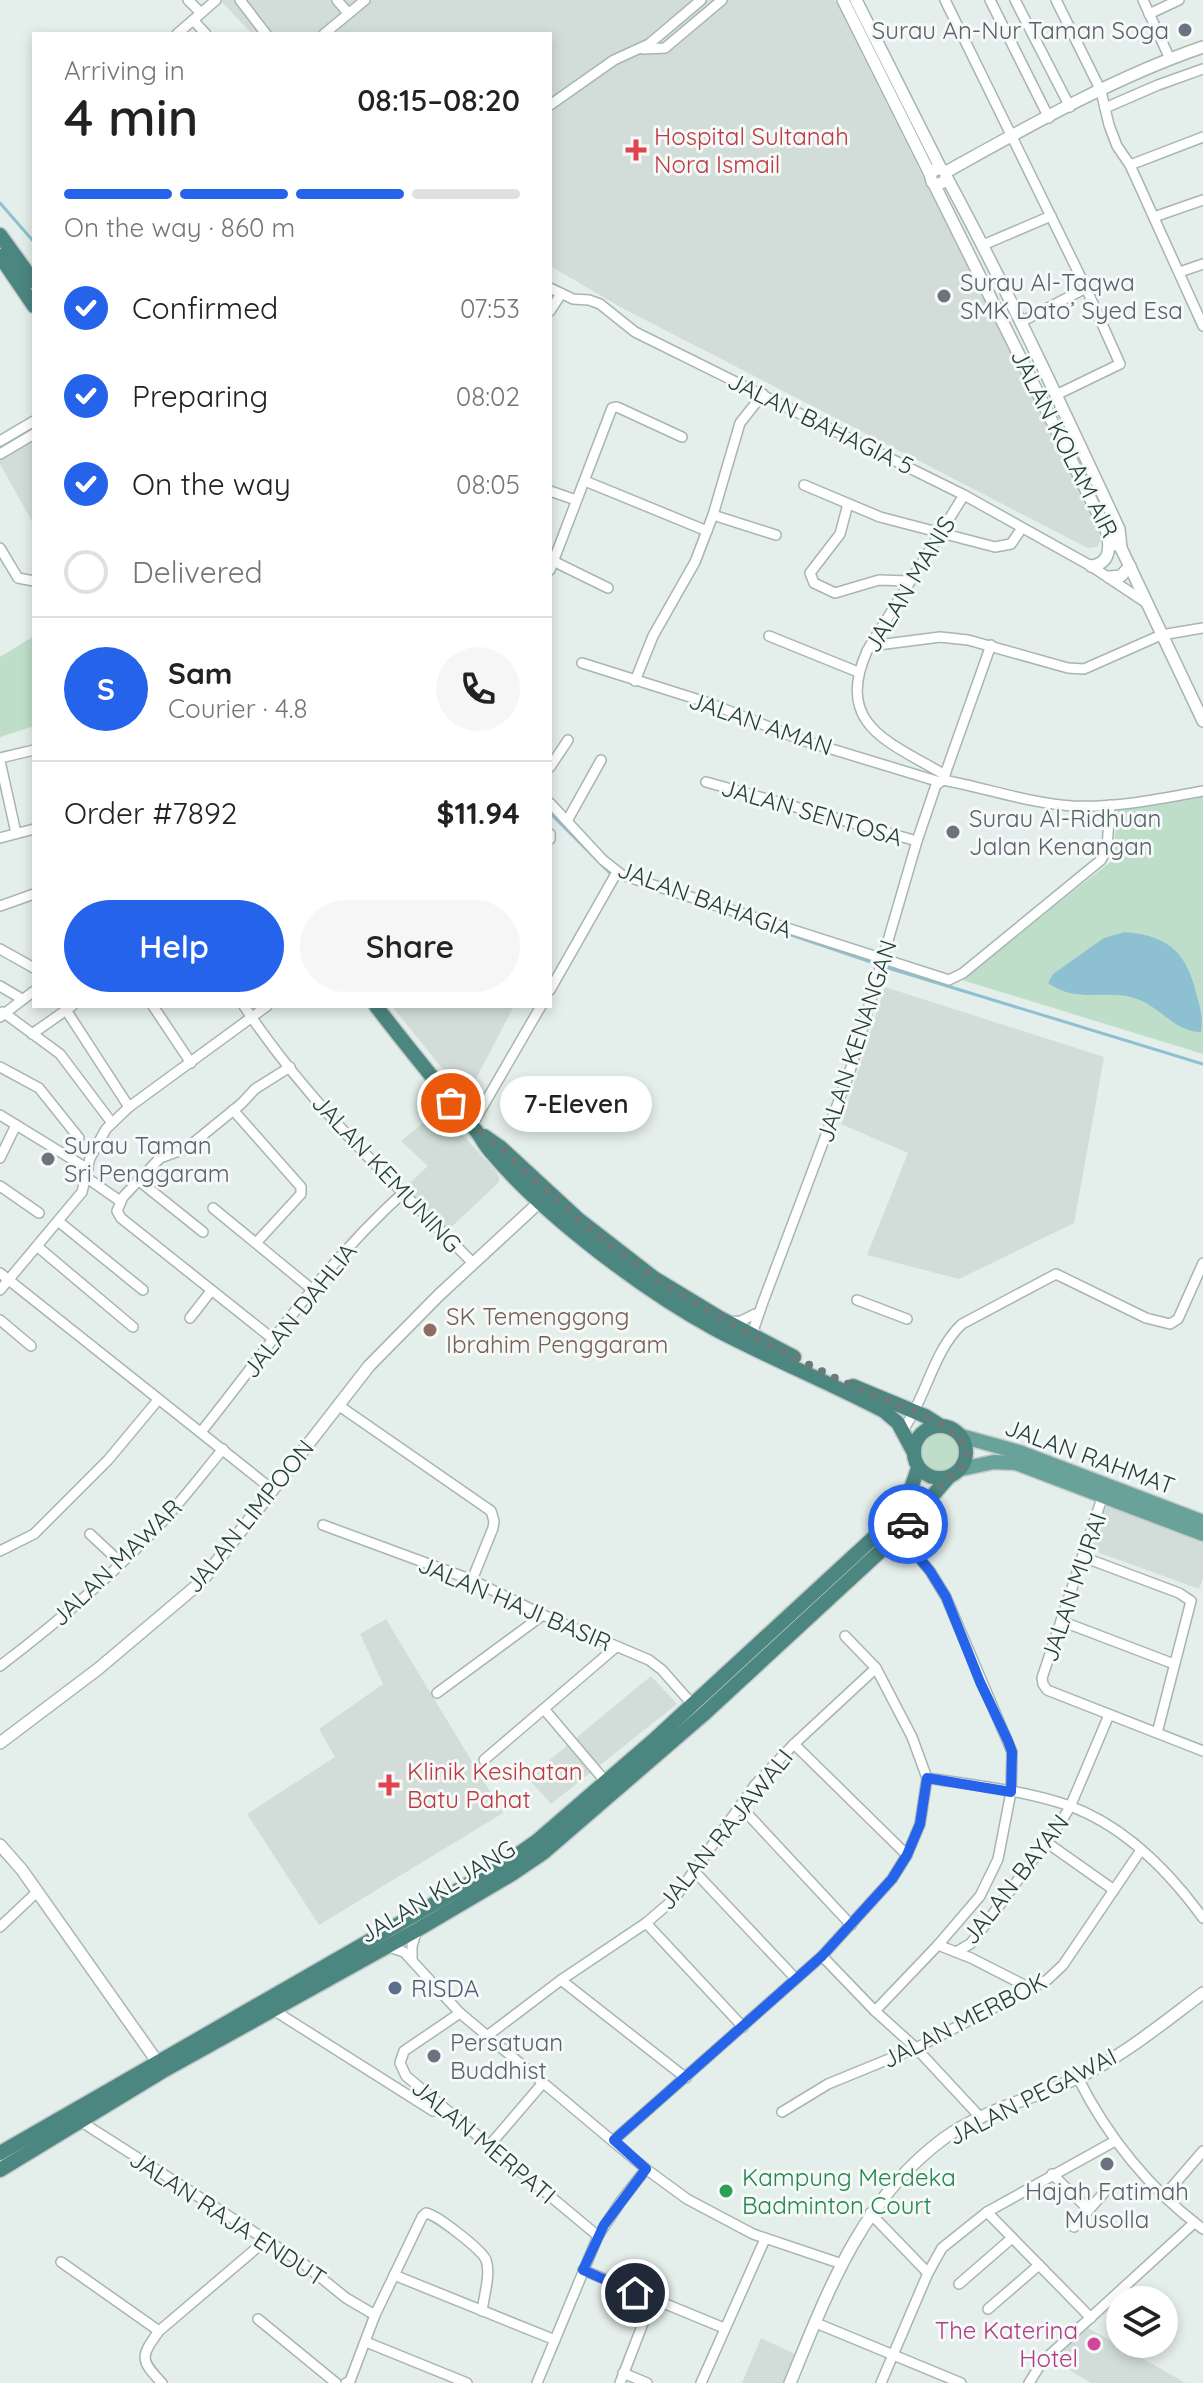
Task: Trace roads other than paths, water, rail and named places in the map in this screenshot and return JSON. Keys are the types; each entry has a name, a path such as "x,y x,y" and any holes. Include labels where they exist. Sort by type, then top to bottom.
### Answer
{"highway":[{"path":"0,235 32,279"},
{"path":"0,256 32,303"},
{"path":"378,1008 491,1153 636,1278 713,1328 747,1337 941,1426"},
{"path":"545,1197 654,1278 747,1337 884,1411 903,1430 918,1468 931,1478 948,1478 961,1469 967,1456 961,1436 941,1426 933,1427 919,1436 913,1451"},
{"name":"JALAN KLUANG","path":"0,2153 160,2066 510,1860 537,1841 655,1739 897,1516 906,1503 918,1468"},
{"name":"JALAN KLUANG","path":"0,2170 80,2121 160,2066 275,2011 512,1874 551,1846 741,1680 899,1534 948,1478"},
{"path":"692,1704 703,1705 730,1683 741,1680"}],"main road":[{"name":"JALAN RAHMAT","path":"961,1436 1022,1453 1203,1522"},
{"name":"JALAN RAHMAT","path":"961,1469 994,1462 1016,1463 1203,1534"}],"street":[{"path":"188,0 205,32"},
{"path":"179,32 216,0"},
{"path":"240,0 264,32"},
{"path":"337,0 348,13"},
{"path":"326,32 365,0"},
{"path":"552,105 614,60 649,44 701,0"},
{"path":"640,48 665,48 722,0"},
{"path":"843,0 940,175"},
{"path":"856,0 940,175"},
{"path":"945,0 1120,364 1056,395"},
{"path":"990,0 1049,118"},
{"path":"1015,0 1070,107"},
{"path":"1056,0 1101,91 1117,146 1130,165 1203,326"},
{"path":"1143,0 1170,59"},
{"path":"1149,14 1179,0"},
{"path":"940,175 1101,91 1203,47"},
{"path":"1105,108 1203,69"},
{"path":"1130,165 1203,137"},
{"name":"JALAN KOLAM AIR","path":"940,175 983,245 1021,322 1119,529 1121,548"},
{"name":"JALAN KOLAM AIR","path":"940,175 1105,528 1121,548"},
{"path":"1154,217 1203,200"},
{"path":"983,245 1051,216"},
{"path":"1180,272 1203,264"},
{"path":"1021,322 1086,288"},
{"name":"JALAN BAHAGIA 5","path":"552,289 600,304 635,332 964,495 1091,566 1148,604"},
{"path":"552,308 561,294"},
{"path":"635,681 653,636 677,597 707,531 740,423 763,394"},
{"path":"552,562 609,411 614,407 682,437"},
{"path":"0,441 32,422"},
{"path":"0,454 32,435"},
{"path":"585,481 707,531"},
{"path":"804,485 880,517 995,547 1011,544 1022,528"},
{"path":"552,492 576,500"},
{"name":"JALAN MANIS","path":"943,779 875,733 862,716 858,703 858,672 870,646 964,495"},
{"path":"848,504 840,534 810,573 814,583 835,593 879,580 909,581"},
{"path":"713,515 776,535"},
{"path":"1091,566 1099,565 1109,553 1110,544 1105,528"},
{"path":"0,548 18,578 32,581"},
{"path":"1121,548 1203,721"},
{"path":"552,565 608,588"},
{"path":"1109,577 1126,574 1130,566"},
{"path":"870,646 940,637 991,645 1068,668 1084,669 1161,635 1203,628"},
{"path":"769,636 858,672"},
{"name":"JALAN KENANGAN","path":"747,1337 754,1328 842,1093 917,841 943,779 991,645"},
{"name":"JALAN AMAN","path":"582,663 709,703 802,740 943,779"},
{"path":"552,764 568,740"},
{"path":"16,833 0,760 32,751"},
{"path":"567,821 601,760"},
{"path":"943,779 1024,799 1071,806 1110,805 1203,791"},
{"name":"JALAN SENTOSA","path":"706,782 917,841"},
{"name":"JALAN BAHAGIA","path":"552,805 614,877 664,889 882,965 949,980 959,976 1101,860 1107,848 1110,805"},
{"path":"0,838 32,829"},
{"path":"552,986 614,877"},
{"path":"0,906 32,895"},
{"path":"0,949 32,967"},
{"path":"0,986 22,999"},
{"path":"32,992 1,1015 60,1054 112,1123"},
{"path":"32,1034 69,1008 129,1107"},
{"path":"154,1008 191,1063"},
{"name":"JALAN KEMUNING","path":"245,1008 336,1124 473,1263"},
{"path":"0,1290 82,1192 98,1140 112,1123 129,1107 264,1008"},
{"path":"474,1128 540,1008"},
{"path":"0,1067 39,1088 79,1138"},
{"path":"273,1339 121,1218 117,1211 120,1201 160,1158 187,1148 255,1089 290,1067"},
{"path":"233,1110 301,1187 301,1194 256,1243"},
{"path":"0,1115 87,1173 120,1201"},
{"path":"0,1158 16,1125"},
{"path":"138,1180 203,1232"},
{"path":"0,1186 39,1213"},
{"name":"JALAN DAHLIA","path":"201,1432 273,1339 370,1223 403,1193"},
{"name":"JALAN LIMPOON","path":"0,1743 98,1669 201,1582 369,1366 545,1197"},
{"path":"213,1208 314,1291"},
{"path":"58,1221 143,1290"},
{"path":"38,1247 133,1327"},
{"path":"903,1430 915,1412 950,1336 962,1324 1056,1274 1146,1318 1170,1324 1178,1319 1203,1263"},
{"path":"0,1273 273,1490"},
{"path":"190,1318 211,1291"},
{"path":"857,1300 907,1319"},
{"name":"JALAN KENANGAN","path":"747,1337 763,1302"},
{"path":"726,1322 741,1321 755,1314"},
{"path":"0,1320 31,1346"},
{"path":"0,1551 34,1534 108,1460 158,1400"},
{"path":"338,1405 491,1511 493,1528 472,1580"},
{"name":"JALAN MAWAR","path":"0,1666 59,1620 121,1563 163,1520 223,1449"},
{"name":"JALAN MURAI","path":"1103,1495 1042,1678 1047,1690 1109,1715"},
{"name":"JALAN HAJI BASIR","path":"323,1525 472,1580 543,1615 649,1660 692,1704"},
{"path":"90,1534 121,1563"},
{"path":"875,2011 980,1896 998,1859 1011,1792 1012,1752 946,1597 930,1571 899,1534"},
{"path":"1083,1557 1188,1597 1191,1606 1157,1733"},
{"path":"437,1693 543,1615"},
{"path":"1061,1621 1174,1664"},
{"path":"614,2140 822,1956 892,1879 907,1855 920,1824 927,1778 912,1737 876,1668 845,1636"},
{"path":"484,1760 616,1647"},
{"name":"JALAN RAJAWALI","path":"487,2036 561,1980 646,1923 674,1899 755,1785 876,1668"},
{"path":"544,1709 605,1781"},
{"path":"1109,1715 1203,1751"},
{"name":"JALAN BAYAN","path":"956,1952 976,1937 1070,1807 1109,1715"},
{"path":"794,1744 907,1855"},
{"path":"927,1778 1011,1792 1070,1807 1108,1825 1168,1872 1203,1918"},
{"path":"741,1807 851,1925"},
{"path":"1046,1842 1114,1890"},
{"path":"0,1845 37,1892 160,2066"},
{"name":"JALAN MERBOK","path":"782,2112 828,2084 916,2048 1057,1973 1141,1850"},
{"path":"695,1872 796,1979"},
{"path":"0,1927 37,1892"},
{"path":"646,1923 743,2027"},
{"path":"412,1960 417,1930"},
{"path":"938,1945 1028,1987"},
{"path":"387,1947 397,1948 412,1960 460,2013 542,2084 687,2199 765,2239 842,2264"},
{"path":"822,1956 916,2048 981,2118"},
{"path":"561,1980 686,2078"},
{"name":"JALAN PEGAWAI","path":"790,2383 842,2264 870,2213 923,2156 946,2137 981,2118 1078,2078 1108,2062 1203,1993"},
{"path":"275,2011 433,2111"},
{"name":"JALAN MERPATI","path":"460,2013 404,2051 400,2058 401,2068 406,2076 598,2236"},
{"path":"1029,2383 1042,2362 1199,2226 1115,2141 1097,2116 1078,2078"},
{"path":"489,2146 542,2084"},
{"name":"JALAN RAJA ENDUT","path":"80,2121 304,2264 346,2298 375,2315"},
{"path":"881,2383 928,2273 942,2248 987,2212 1115,2141"},
{"path":"1165,2195 1203,2151"},
{"path":"537,2383 598,2236 646,2169"},
{"path":"1052,2174 1088,2209"},
{"path":"1074,2227 1108,2188"},
{"path":"987,2212 1091,2318"},
{"path":"346,2383 350,2381 375,2315 422,2217 432,2213 484,2255 487,2272 482,2311"},
{"path":"870,2213 928,2273"},
{"path":"959,2284 1012,2238"},
{"path":"701,2383 765,2239"},
{"path":"162,2383 148,2368 144,2358 146,2349 159,2331 266,2240"},
{"path":"61,2262 159,2331"},
{"path":"988,2309 1039,2265"},
{"path":"583,2270 724,2328"},
{"path":"394,2275 555,2340"},
{"path":"647,2383 622,2378 652,2300"},
{"path":"258,2319 336,2383"},
{"path":"816,2323 958,2383"},
{"path":"366,2342 467,2383"}],"water":[{"path":"1125,932 1155,938 1176,951 1183,960 1199,1004 1201,1032 1183,1028 1134,998 1081,995 1048,983 1053,974 1104,938"}],"waterway":[{"path":"0,203 32,240"},
{"path":"552,815 612,875"},
{"path":"684,899 877,964"},
{"path":"885,967 1203,1064"}],"place":[{"name":"Surau An-Nur Taman Soga","path":"1185,30"},
{"name":"Hospital Sultanah Nora Ismail","path":"636,150"},
{"name":"Surau Al-Taqwa SMK Dato’ Syed Esa","path":"944,296"},
{"name":"Surau Al-Ridhuan Jalan Kenangan","path":"953,832"},
{"name":"7-Eleven","path":"451,1103"},
{"name":"Surau Taman Sri Penggaram","path":"48,1159"},
{"name":"SK Temenggong Ibrahim Penggaram","path":"430,1330"},
{"name":"Klinik Kesihatan Batu Pahat","path":"389,1785"},
{"name":"RISDA","path":"395,1988"},
{"name":"Persatuan Buddhist","path":"434,2056"},
{"name":"Hajah Fatimah Musolla","path":"1107,2164"},
{"name":"Kampung Merdeka Badminton Court","path":"726,2191"},
{"name":"The Katerina Hotel","path":"1094,2344"}]}
